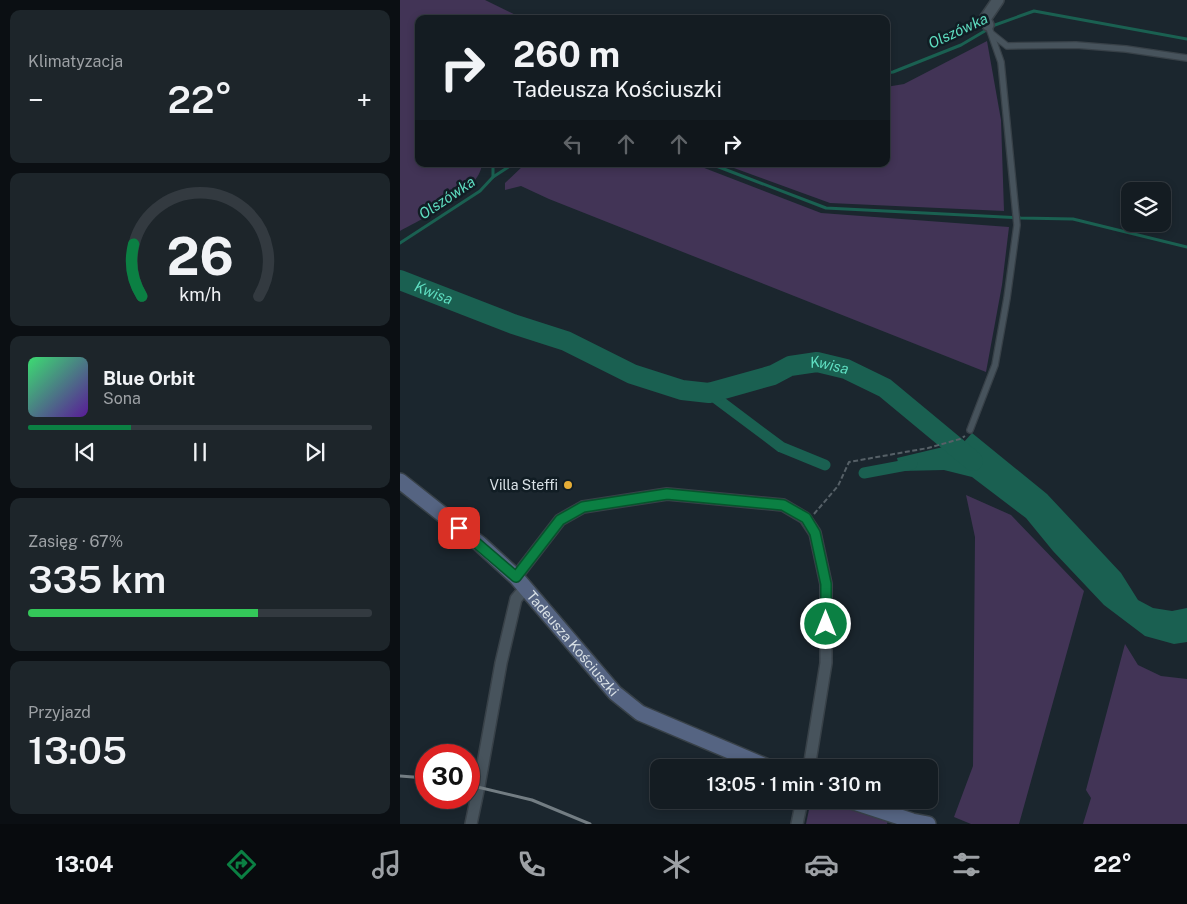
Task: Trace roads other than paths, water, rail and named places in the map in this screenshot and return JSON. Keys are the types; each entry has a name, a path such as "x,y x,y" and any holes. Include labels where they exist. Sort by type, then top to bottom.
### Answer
{"main road":[{"name":"Tadeusza Kościuszki","path":"400,481 480,544 520,582 615,693 640,713 749,759"},
{"path":"875,809 912,821 928,824"}],"street":[{"path":"989,29 985,18 998,0"},
{"path":"470,824 479,786 501,663 520,582 560,520 583,507 667,494 783,505 806,518 815,533 826,584 826,663 810,759"},
{"path":"797,824 800,809"}],"lane":[{"path":"989,29 1007,46 1076,45 1126,49 1187,58"},
{"path":"989,29 1001,62"},
{"path":"970,430 995,364 1007,298 1016,222 1001,62 1001,53 1007,46"}],"waterway":[{"name":"Olszówka","path":"890,72 961,45 995,25 1034,11 1187,39"},
{"name":"Olszówka","path":"400,243 480,191 493,177 493,167"},
{"path":"493,177 508,167"},
{"path":"719,167 826,208 1073,219 1187,247"},
{"name":"Kwisa","path":"400,280 513,324 566,341 632,374 682,390 709,393 773,375 790,366 817,362 846,369 885,388 973,461"},
{"path":"709,393 781,447 825,465"},
{"path":"864,473 912,464"}],"railway":[{"path":"400,776 415,777"},
{"path":"480,788 532,800 590,824"}],"place":[{"name":"Villa Steffi","path":"568,485"}]}
